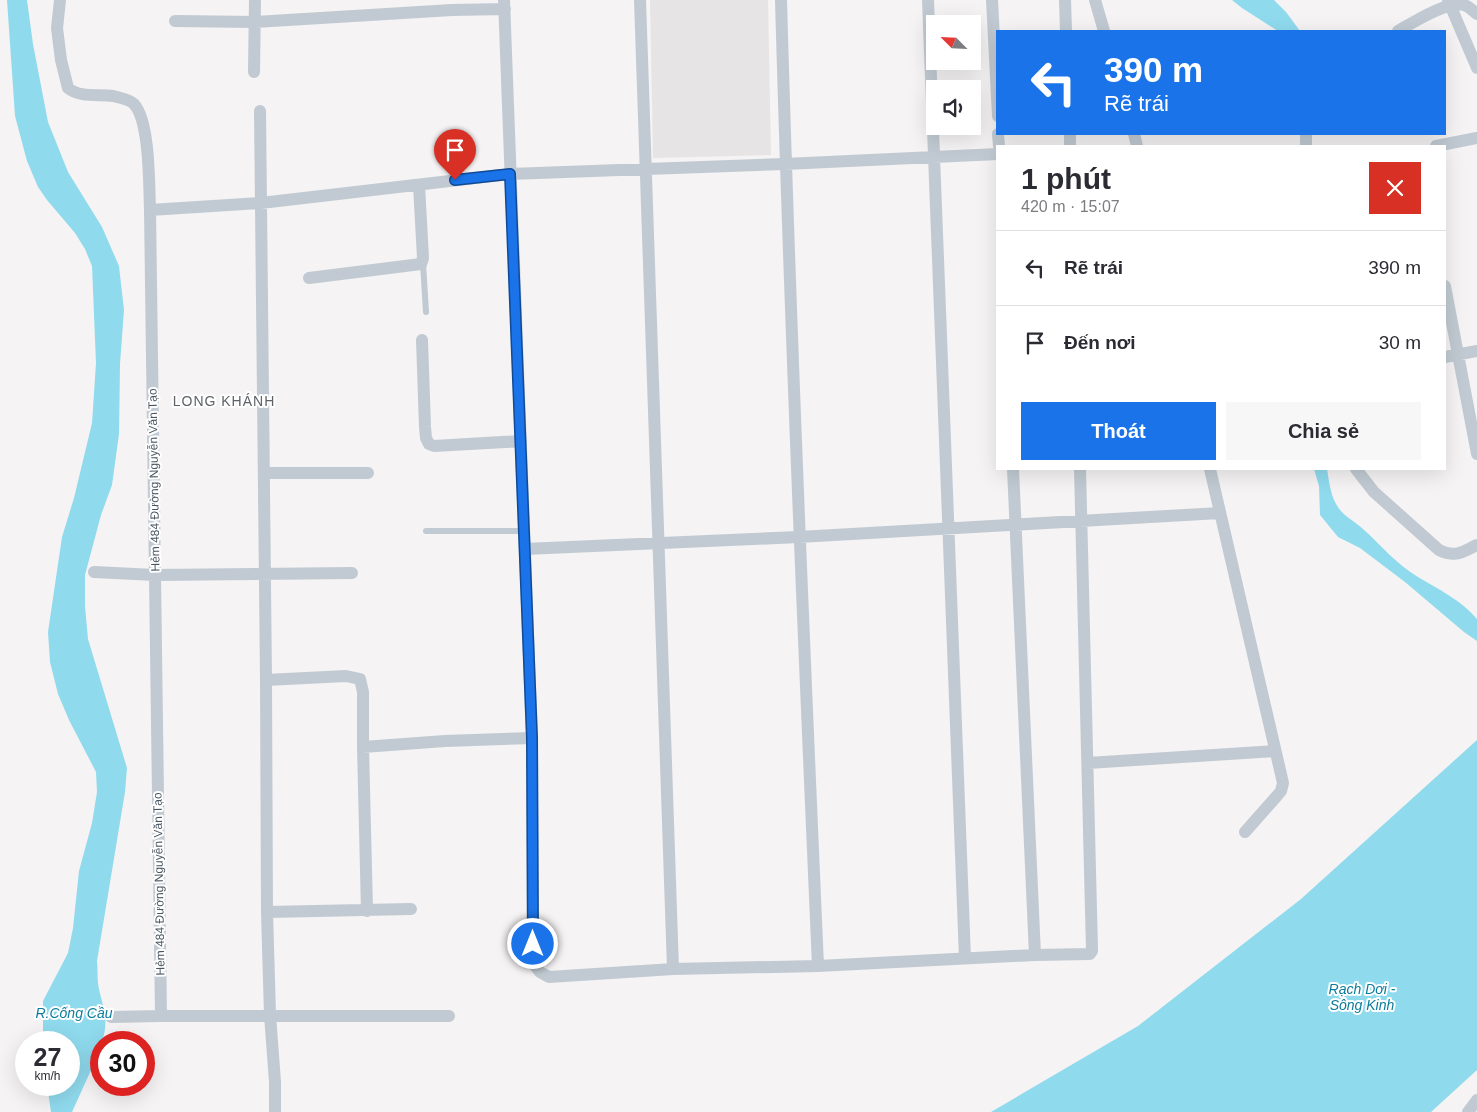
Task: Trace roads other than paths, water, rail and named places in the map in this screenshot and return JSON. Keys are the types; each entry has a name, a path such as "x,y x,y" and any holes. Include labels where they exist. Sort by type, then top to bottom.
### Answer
{"street":[{"name":"Hẻm 484 Đường Nguyễn Văn Tạo","path":"60,0 58,28 61,60 68,88 83,94 126,99 133,104 138,112 146,138 150,210 161,1016"},
{"path":"254,72 255,0"},
{"path":"640,0 673,969"},
{"path":"781,0 799,537 818,966"},
{"path":"928,0 965,958"},
{"path":"992,0 996,77"},
{"path":"1065,0 1066,30"},
{"path":"1095,0 1104,30"},
{"path":"1449,2 1477,68"},
{"path":"1400,30 1449,2 1465,5 1477,14"},
{"path":"175,21 255,22 504,5 532,738 533,963 540,972 549,977 673,969 818,966 965,958 1090,954 1092,951 1080,470"},
{"path":"260,112 266,680 266,912 276,1112"},
{"path":"1441,145 1477,138"},
{"path":"150,210 261,203 510,174 996,154"},
{"path":"309,278 388,267 420,265 423,263 418,185"},
{"path":"1446,291 1477,454"},
{"path":"422,340 425,427 426,438 429,444 434,446 521,440"},
{"path":"1446,357 1477,350"},
{"path":"1013,470 1035,955"},
{"path":"1210,470 1283,783 1281,791 1245,832"},
{"path":"1357,470 1374,492 1439,550 1449,555 1457,554 1477,545"},
{"path":"264,473 368,474"},
{"path":"525,549 799,537 1220,513"},
{"path":"94,572 156,575 352,573"},
{"path":"266,680 346,676 360,679 363,692 367,911"},
{"path":"363,747 445,741 532,738"},
{"path":"1088,763 1275,751"},
{"path":"266,912 412,909"},
{"path":"111,1017 449,1016"},
{"path":"1468,1112 1477,1100"}],"lane":[{"path":"423,263 426,312"},
{"path":"426,531 524,531"}],"water":[{"name":"R.Cống Cầu","path":"7,0 27,0 33,44 48,122 68,172 102,227 119,266 124,310 120,364 119,434 112,485 101,515 85,575 85,606 88,639 127,768 125,792 97,961 98,986 105,1016 105,1028 104,1031 90,1031 90,1072 80,1094 80,1031 43,1031 43,1001 68,953 73,928 79,871 92,823 97,792 96,772 58,694 50,662 48,632 62,537 74,498 92,423 96,363 92,266 85,249 75,233 38,187 27,161 15,116"},
{"path":"1232,0 1274,0 1299,30 1276,30"},
{"path":"1314,470 1327,470 1333,498 1344,514 1403,566 1449,595 1471,612 1477,619 1477,641 1360,548 1338,537 1320,515 1319,486"},
{"name":"Rạch Dơi - Sông Kinh","path":"1477,740 1477,1070 1431,1112 991,1112 1138,1026 1301,899"},
{"name":"R.Cống Cầu","path":"49,1096 79,1096 72,1112 51,1112"}],"district":[{"name":"LONG KHÁNH","path":"224,401"}]}
